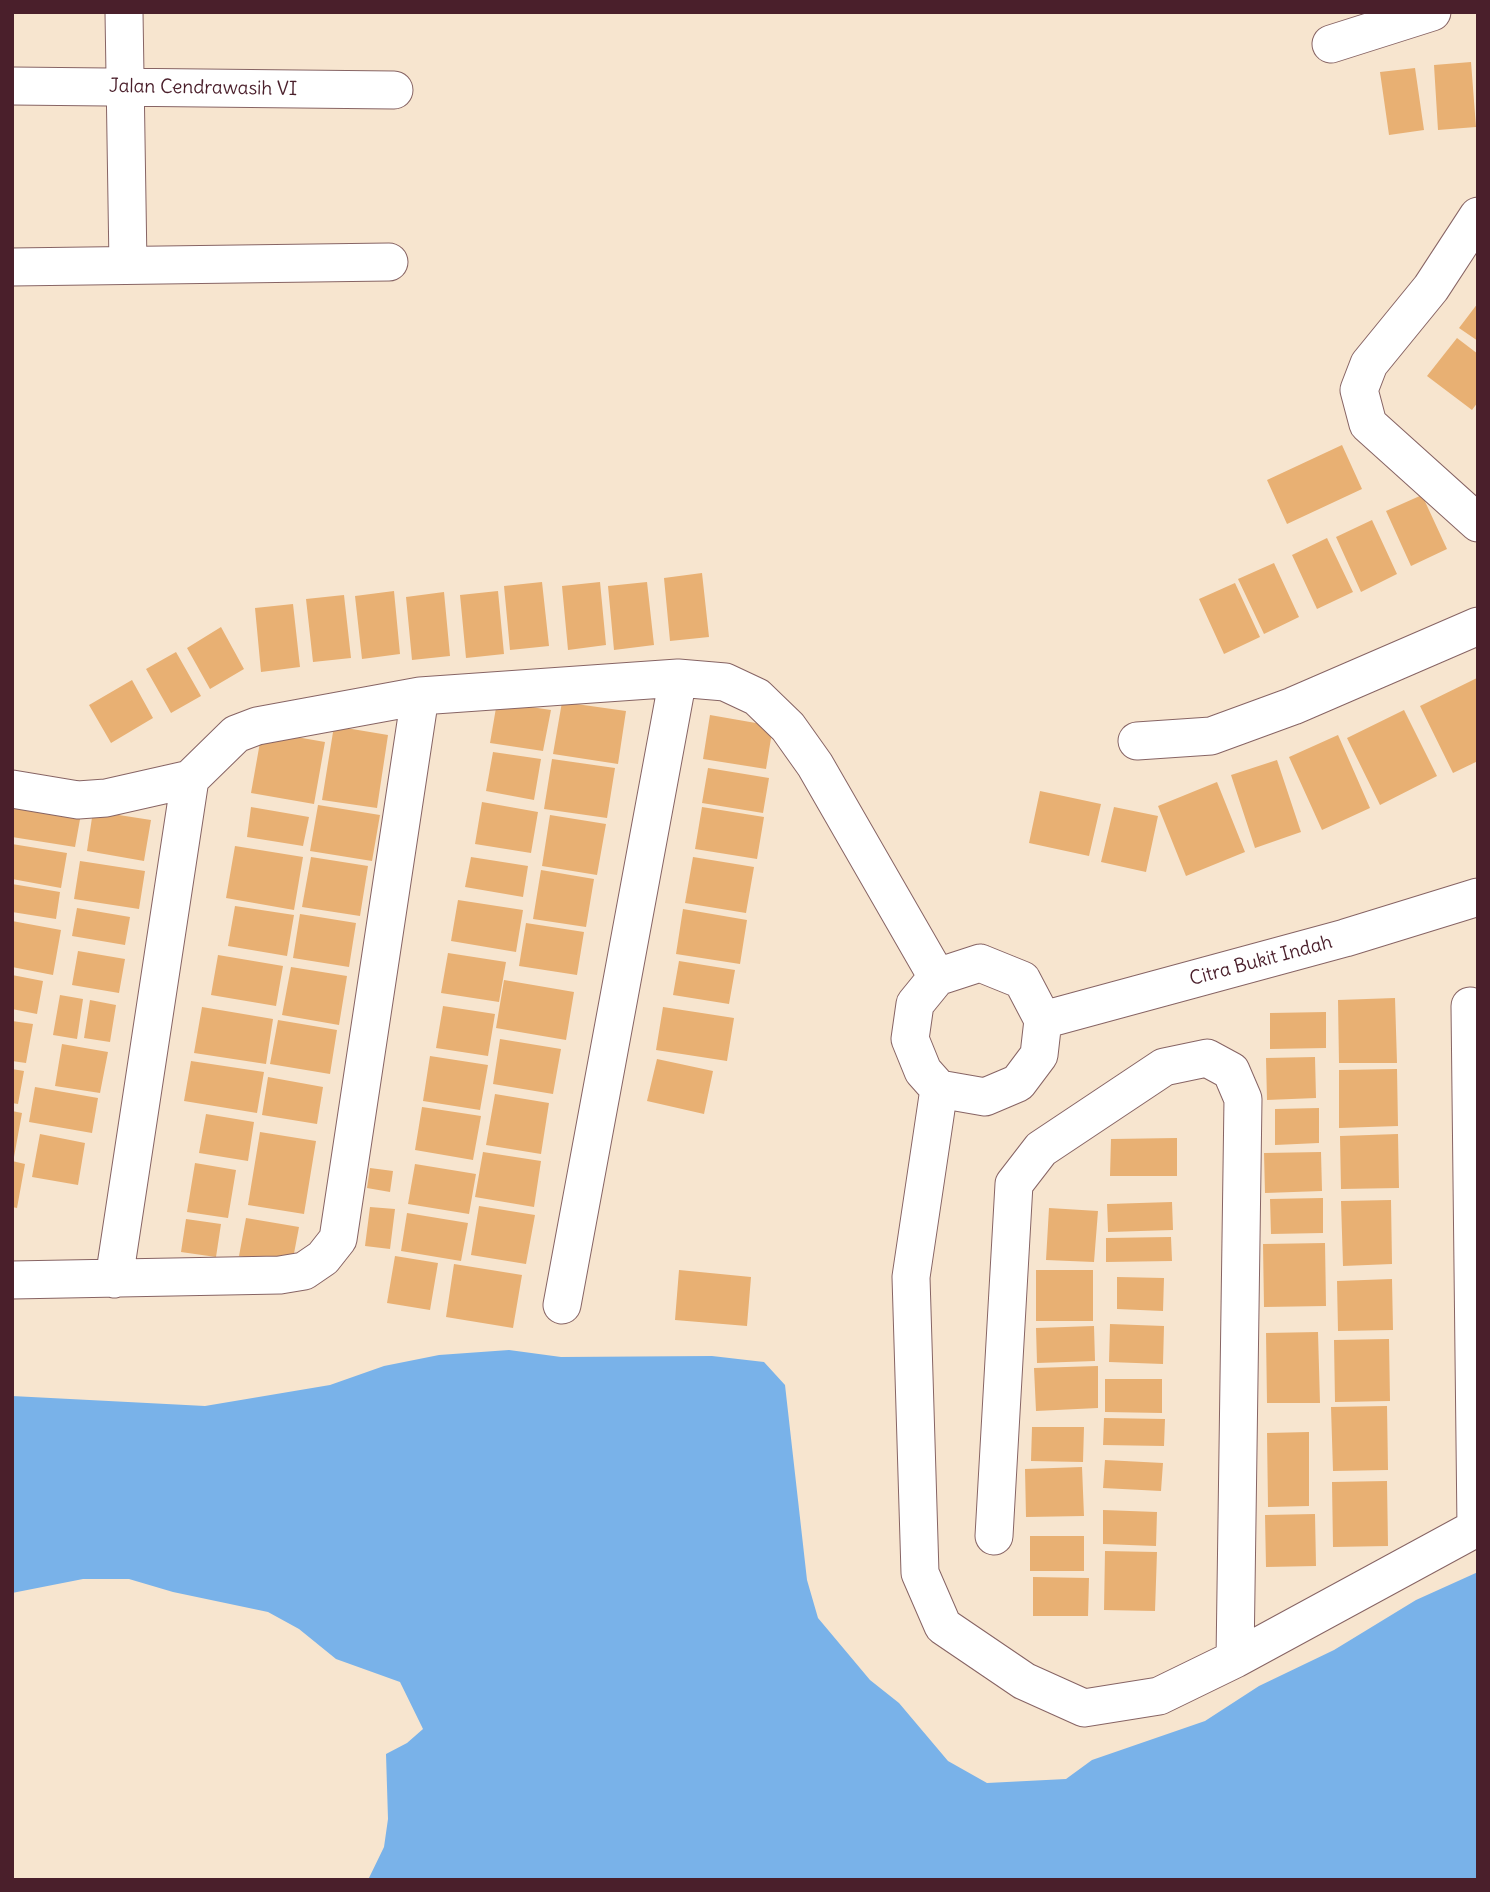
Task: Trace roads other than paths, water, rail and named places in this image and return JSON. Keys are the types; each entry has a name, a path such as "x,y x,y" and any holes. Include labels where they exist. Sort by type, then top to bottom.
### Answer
{"street":[{"path":"124,12 128,265"},
{"path":"1331,44 1432,12"},
{"name":"Jalan Cendrawasih VI","path":"12,86 394,90"},
{"path":"1478,216 1430,288 1369,364 1359,390 1368,424 1478,523"},
{"path":"12,267 389,262"},
{"path":"1137,741 1211,736 1293,706 1478,626"},
{"path":"562,1305 678,678"},
{"path":"12,789 78,800 106,798 190,779 236,734 257,726 419,696 678,678 725,682 757,697 788,727 815,765 937,976"},
{"path":"12,1280 292,1273 304,1271 323,1258 338,1239 419,696"},
{"path":"114,1279 190,779"},
{"name":"Citra Bukit Indah","path":"1043,1020 1332,941 1478,897"},
{"path":"980,963 1022,980 1043,1020 1039,1055 1018,1083 985,1097 940,1089 923,1071 910,1039 915,1004 937,976 980,963"},
{"path":"940,1089 911,1277 920,1573 943,1626 1024,1681 1084,1708 1159,1696 1235,1659 1477,1527 1470,1006"},
{"path":"994,1536 1014,1184 1041,1149 1164,1067 1207,1058 1231,1071 1243,1099 1235,1659"}],"water":[{"path":"509,1350 561,1357 712,1356 764,1362 785,1385 807,1580 818,1618 870,1680 899,1703 948,1761 987,1783 1066,1779 1092,1760 1205,1721 1259,1686 1334,1650 1416,1600 1478,1572 1478,1880 368,1880 384,1847 388,1819 386,1754 407,1743 423,1729 400,1682 336,1659 299,1629 268,1612 173,1592 129,1579 83,1579 12,1593 12,1396 205,1406 330,1385 384,1366 439,1355"}]}
